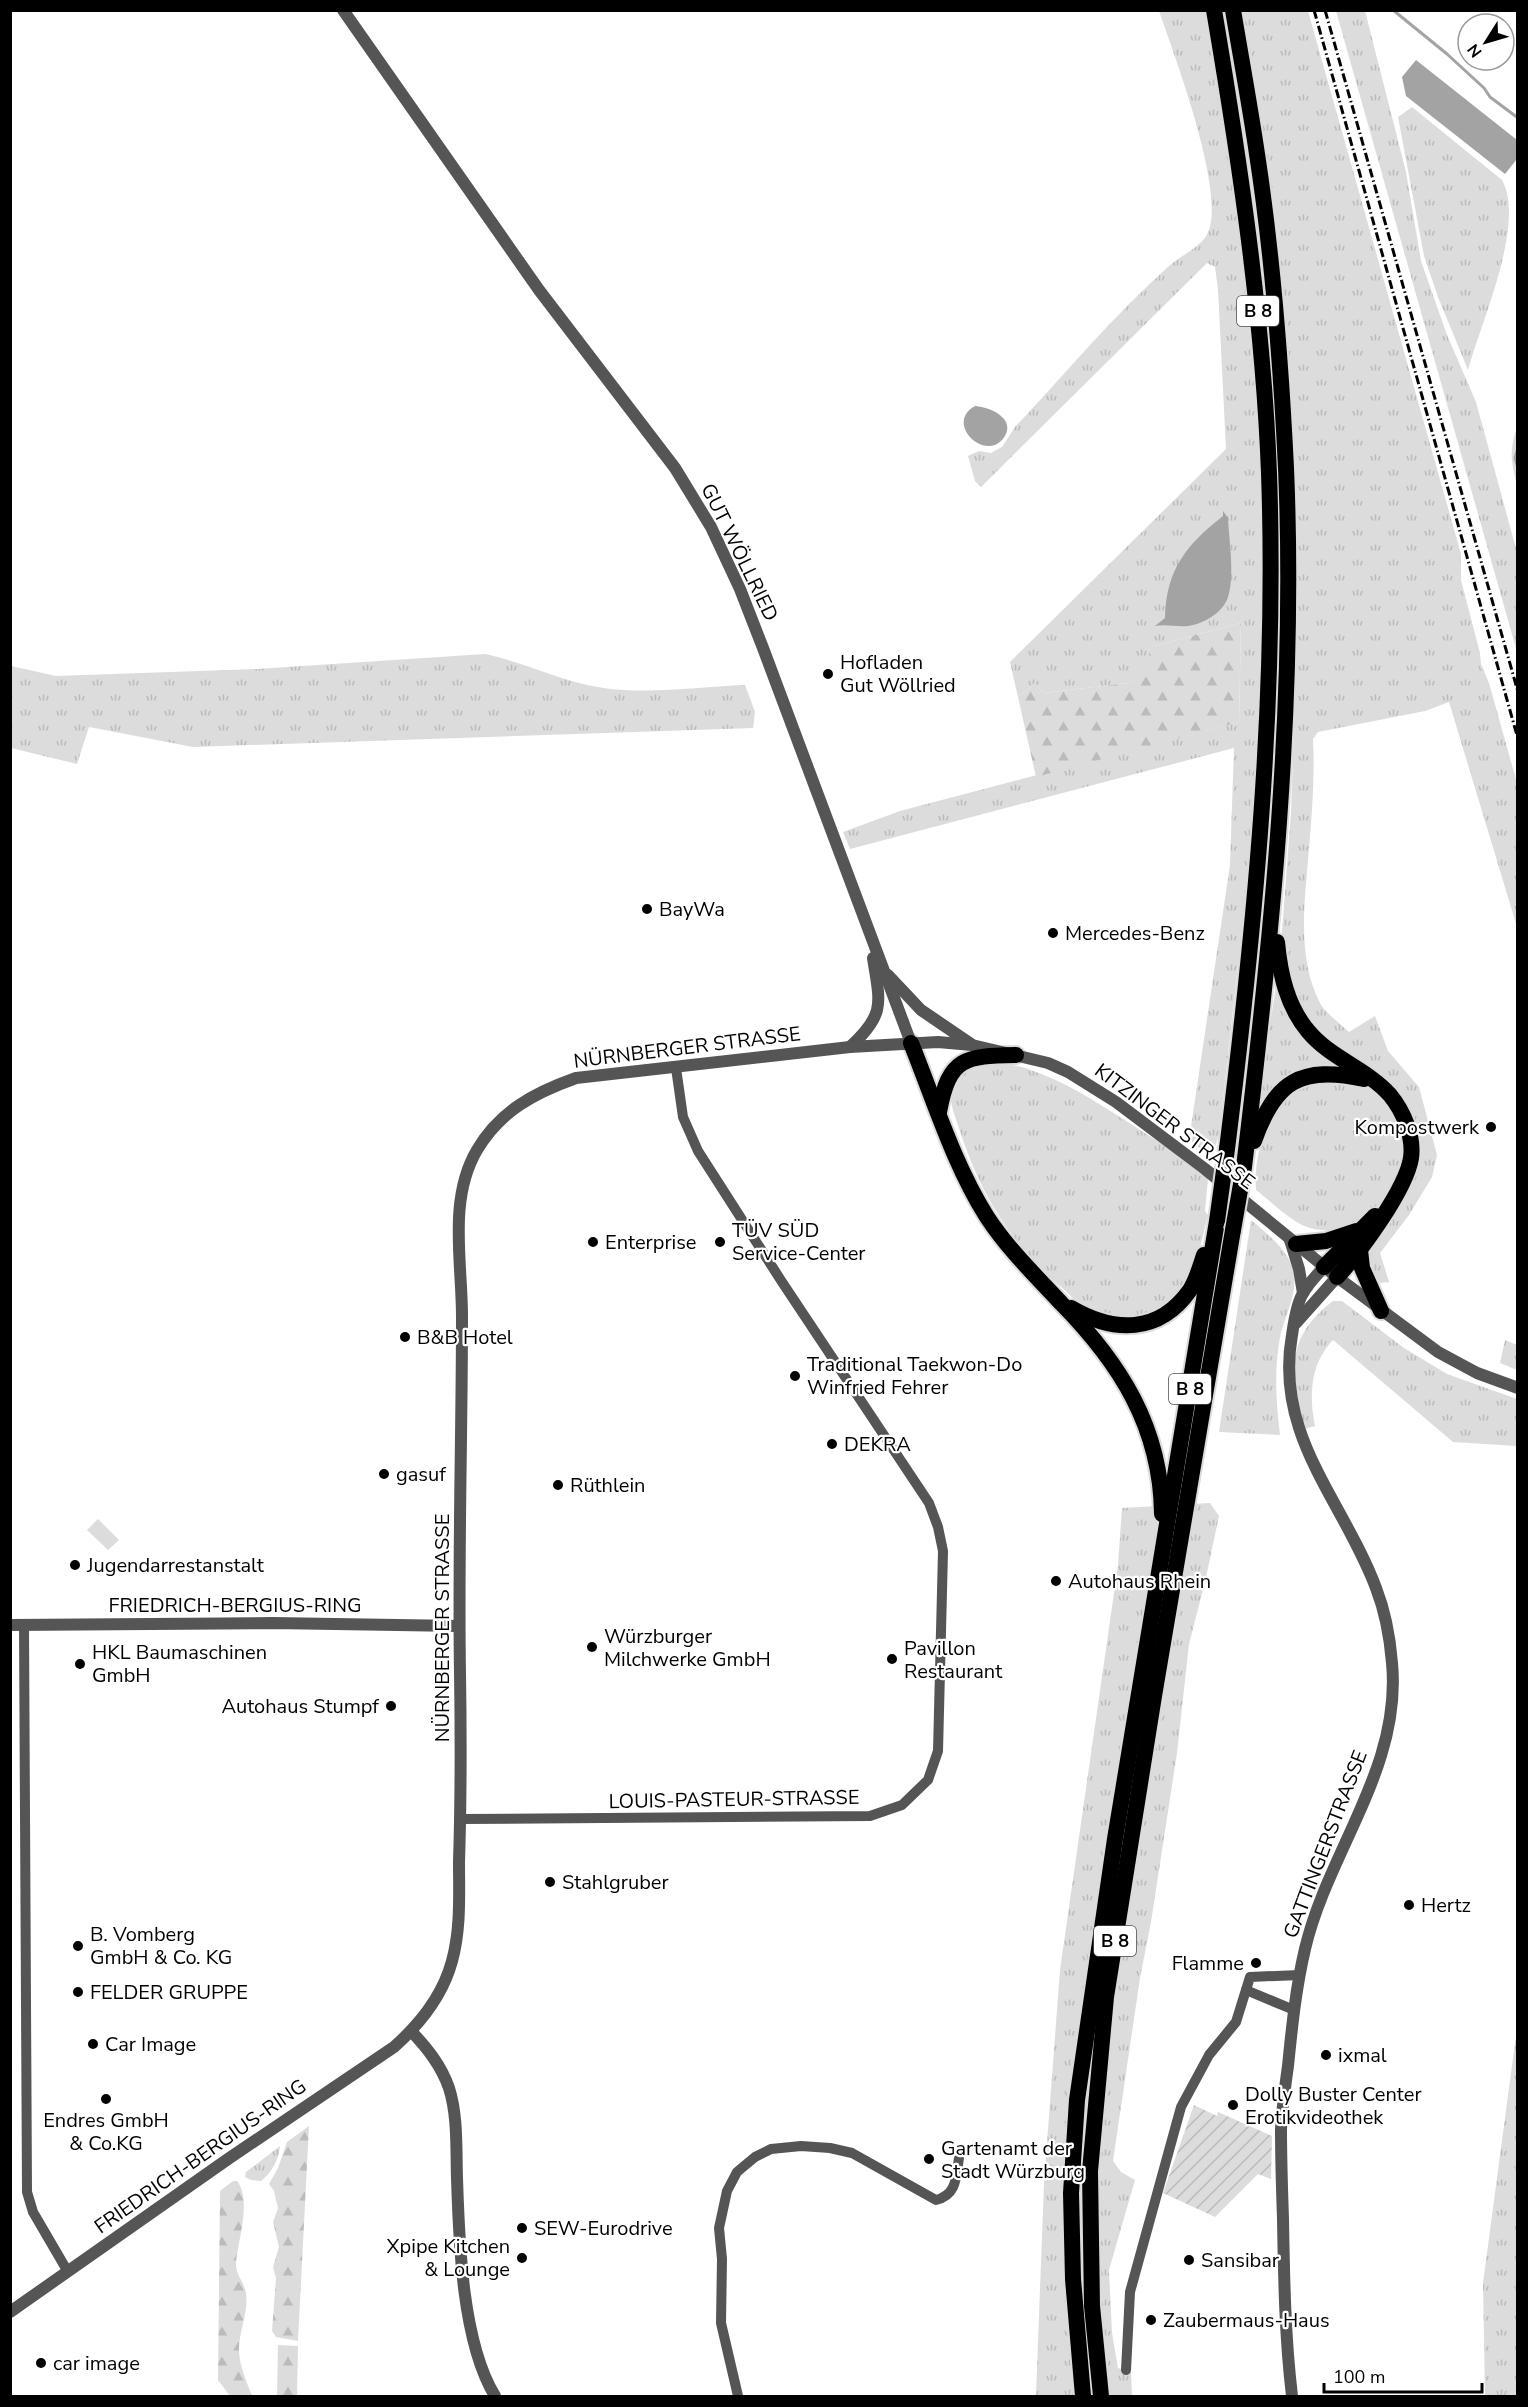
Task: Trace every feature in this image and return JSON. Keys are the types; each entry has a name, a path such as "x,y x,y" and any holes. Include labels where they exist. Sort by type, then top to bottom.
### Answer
{"highway":[{"name":"B 8","path":"1083,2397 1073,2279 1071,2193 1077,2100 1103,1916 1217,1221 1246,996 1261,831 1269,657 1269,473 1257,307 1239,162 1214,10"},
{"name":"B 8","path":"1101,2397 1092,2306 1090,2172 1106,1997 1244,1167 1274,896 1284,753 1287,651 1285,459 1275,305 1258,155 1233,10"},
{"path":"1274,896 1279,959 1284,985 1293,1008 1308,1030 1326,1048 1389,1095 1402,1114 1410,1135 1411,1158 1403,1183 1360,1250 1331,1272"},
{"path":"910,1043 967,1182 988,1217 1011,1248 1063,1304 1124,1379 1143,1416 1154,1448 1162,1496 1162,1557"},
{"path":"939,1112 945,1085 951,1073 962,1062 975,1057 1016,1055"},
{"path":"1244,1167 1269,1103 1295,1081 1328,1073 1371,1080"},
{"path":"1331,1272 1360,1230 1391,1202"},
{"path":"1063,1304 1088,1318 1104,1323 1140,1325 1155,1320 1167,1313 1190,1289 1217,1221"},
{"path":"1293,1242 1326,1241 1360,1230"},
{"path":"1360,1250 1362,1268 1381,1311"}],"street":[{"name":"GUT WÖLLRIED","path":"343,10 539,290 675,468 711,527 740,589 868,930"},
{"path":"868,930 910,1043"},
{"path":"850,1047 874,1021 879,1007 868,930"},
{"path":"883,968 921,1010 972,1045"},
{"name":"KITZINGER STRASSE","path":"910,1043 938,1042 972,1045 1048,1063 1086,1082 1205,1169 1381,1311 1458,1364 1518,1388"},
{"name":"NÜRNBERGER STRASSE","path":"411,2031 440,1992 452,1963 458,1927 461,1819 459,1626 462,1314 459,1230 461,1199 466,1176 476,1151 499,1119 519,1103 576,1078 850,1047 910,1043"},
{"name":"LOUIS-PASTEUR-STRASSE","path":"461,1819 870,1816 902,1804 928,1780 938,1751 943,1551 938,1527 929,1503 698,1151 682,1117 676,1068"},
{"path":"1293,1242 1303,1293"},
{"path":"1293,1327 1331,1272"},
{"name":"GATTINGERSTRASSE","path":"1292,2397 1284,2311 1281,2128 1294,2010 1305,1946 1316,1911 1372,1785 1387,1738 1392,1707 1393,1664 1376,1588 1305,1447 1292,1409 1289,1376 1293,1327 1303,1293 1331,1272"},
{"name":"FRIEDRICH-BERGIUS-RING","path":"10,1625 273,1623 459,1626"},
{"path":"24,1625 27,2192 33,2212 68,2272"},
{"path":"1126,2370 1130,2292 1181,2107 1209,2055 1236,2022 1250,1977 1300,1975"},
{"path":"1246,1990 1294,2010"},
{"path":"411,2031 431,2052 451,2096 456,2141 463,2278 470,2324 478,2353 495,2397"},
{"name":"FRIEDRICH-BERGIUS-RING","path":"10,2312 228,2159 394,2047 411,2031"},
{"path":"738,2397 721,2323 722,2259 719,2228 727,2191 737,2172 755,2157 771,2149 801,2146 830,2148 852,2153 936,2200 945,2198 955,2187 959,2158"}],"green space":[{"path":"1159,11 1207,11 1225,103 1254,323 1259,400 1264,587 1262,723 1256,846 1254,874 1238,965 1219,1135 1212,1157 1189,1140 1230,865 1234,748 850,849 843,832 900,811 1239,722 1241,623 1150,647 1148,673 1128,683 1043,693 1035,683 1018,697 1010,662 1226,449 1215,267 1207,263 981,487 975,481 968,456 979,451 991,453 1002,447 1015,427 1110,324 1169,266 1202,241 1209,230 1212,210 1204,154 1186,89"},
{"path":"1237,11 1308,11 1461,554 1461,580 1481,664 1489,683 1517,783 1517,927 1449,702 1425,711 1318,732 1313,739 1313,794 1304,928 1312,985 1322,1007 1349,1032 1375,1016 1388,1051 1419,1087 1437,1155 1432,1177 1409,1215 1380,1253 1389,1282 1380,1283 1370,1266 1367,1266 1367,1250 1396,1207 1409,1113 1328,1045 1297,1011 1281,945 1291,812 1294,728 1291,506"},
{"path":"1336,11 1365,11 1406,172 1421,261 1447,335 1476,402 1517,552 1517,652"},
{"path":"1412,107 1502,180 1508,199 1509,222 1499,274 1468,370 1424,256 1398,117"},
{"path":"1517,427 1517,485 1512,456"},
{"path":"1241,623 1239,722 1036,777 1018,697 1035,683 1043,693 1128,683 1147,673 1150,647"},
{"path":"485,654 571,681 602,688 643,691 745,685 755,712 753,728 193,747 89,727 77,764 11,748 11,666 56,676 257,669"},
{"path":"1277,980 1291,1011 1357,1074 1318,1072 1255,1120"},
{"path":"997,1061 1036,1072 1070,1087 1192,1164 1208,1179 1205,1211 1208,1215 1194,1272 1159,1314 1132,1319 1115,1319 1088,1310 1043,1270 1012,1235 999,1216 977,1175 951,1101 953,1085 964,1067"},
{"path":"1320,1079 1366,1087 1381,1097 1388,1105 1404,1138 1405,1152 1398,1178 1382,1202 1361,1221 1345,1231 1328,1236 1326,1230 1316,1230 1298,1222 1256,1190 1256,1166 1266,1126 1272,1114 1286,1094"},
{"path":"1251,1220 1275,1242 1286,1255 1293,1269 1293,1295 1280,1337 1276,1374 1280,1435 1219,1432"},
{"path":"1333,1301 1342,1301 1404,1348 1447,1374 1517,1399 1517,1446 1453,1442 1333,1340 1320,1359 1313,1380 1312,1403 1315,1426 1301,1430 1295,1392 1295,1359 1306,1329"},
{"path":"1505,1340 1517,1345 1517,1370 1500,1363"},
{"path":"1210,1503 1219,1516 1189,1644 1177,1753 1113,2161 1121,2172 1135,2180 1109,2270 1112,2333 1118,2368 1131,2372 1132,2396 1036,2396 1044,2183 1060,1970 1118,1565 1122,1508"},
{"path":"98,1519 119,1540 108,1550 87,1530"},
{"path":"1517,2028 1517,2396 1485,2396 1483,2283"},
{"path":"1194,2105 1217,2116 1218,2112 1272,2136 1271,2179 1258,2174 1215,2217 1163,2193"},
{"path":"309,2126 298,2341 276,2337 272,2331 276,2278 273,2267 279,2247 273,2222 278,2208 274,2191 269,2184 278,2168 287,2142"},
{"path":"280,2146 276,2161 265,2178 261,2181 245,2177 246,2172"},
{"path":"233,2181 237,2181 241,2189 244,2209 236,2266 247,2300 239,2352 242,2369 252,2396 230,2396 218,2380 220,2191"},
{"path":"278,2345 298,2346 297,2396 277,2396"}],"shaded area":[{"path":"1416,60 1517,140 1517,159 1505,174 1406,96 1402,77"},
{"path":"975,406 995,412 1005,421 1006,433 1002,440 994,445 985,446 970,437 965,429 964,421 967,413"},
{"path":"1223,511 1228,518 1231,569 1230,589 1225,603 1212,617 1200,623 1188,626 1155,626 1165,618 1169,586 1180,560 1198,537 1223,516"}],"waterway":[{"path":"1393,10 1447,54 1484,88 1490,97 1518,118"},
{"path":"1518,448 1515,458 1518,468"}],"railway":[{"path":"1314,10 1518,739"},
{"path":"1325,10 1518,692"}],"place":[{"name":"Hofladen Gut Wöllried","path":"828,674"},
{"name":"BayWa","path":"647,909"},
{"name":"Mercedes-Benz","path":"1053,933"},
{"name":"Kompostwerk","path":"1491,1127"},
{"name":"Enterprise","path":"593,1242"},
{"name":"TÜV SÜD Service-Center","path":"720,1242"},
{"name":"B&B Hotel","path":"405,1337"},
{"name":"Traditional Taekwon-Do Winfried Fehrer","path":"795,1376"},
{"name":"DEKRA","path":"832,1444"},
{"name":"gasuf","path":"384,1474"},
{"name":"Rüthlein","path":"558,1485"},
{"name":"Jugendarrestanstalt","path":"75,1565"},
{"name":"Autohaus Rhein","path":"1056,1581"},
{"name":"Würzburger Milchwerke GmbH","path":"592,1647"},
{"name":"Pavillon Restaurant","path":"892,1659"},
{"name":"HKL Baumaschinen GmbH","path":"80,1664"},
{"name":"Autohaus Stumpf","path":"391,1706"},
{"name":"Stahlgruber","path":"550,1882"},
{"name":"Hertz","path":"1409,1905"},
{"name":"B. Vomberg GmbH & Co. KG","path":"78,1946"},
{"name":"Flamme","path":"1256,1963"},
{"name":"FELDER GRUPPE","path":"78,1992"},
{"name":"Car Image","path":"93,2044"},
{"name":"ixmal","path":"1326,2055"},
{"name":"Endres GmbH & Co.KG","path":"106,2099"},
{"name":"Dolly Buster Center Erotikvideothek","path":"1233,2105"},
{"name":"Gartenamt der Stadt Würzburg","path":"929,2159"},
{"name":"SEW-Eurodrive","path":"522,2228"},
{"name":"Xpipe Kitchen & Lounge","path":"522,2258"},
{"name":"Sansibar","path":"1189,2260"},
{"name":"Zaubermaus-Haus","path":"1151,2320"},
{"name":"car image","path":"41,2363"}]}
